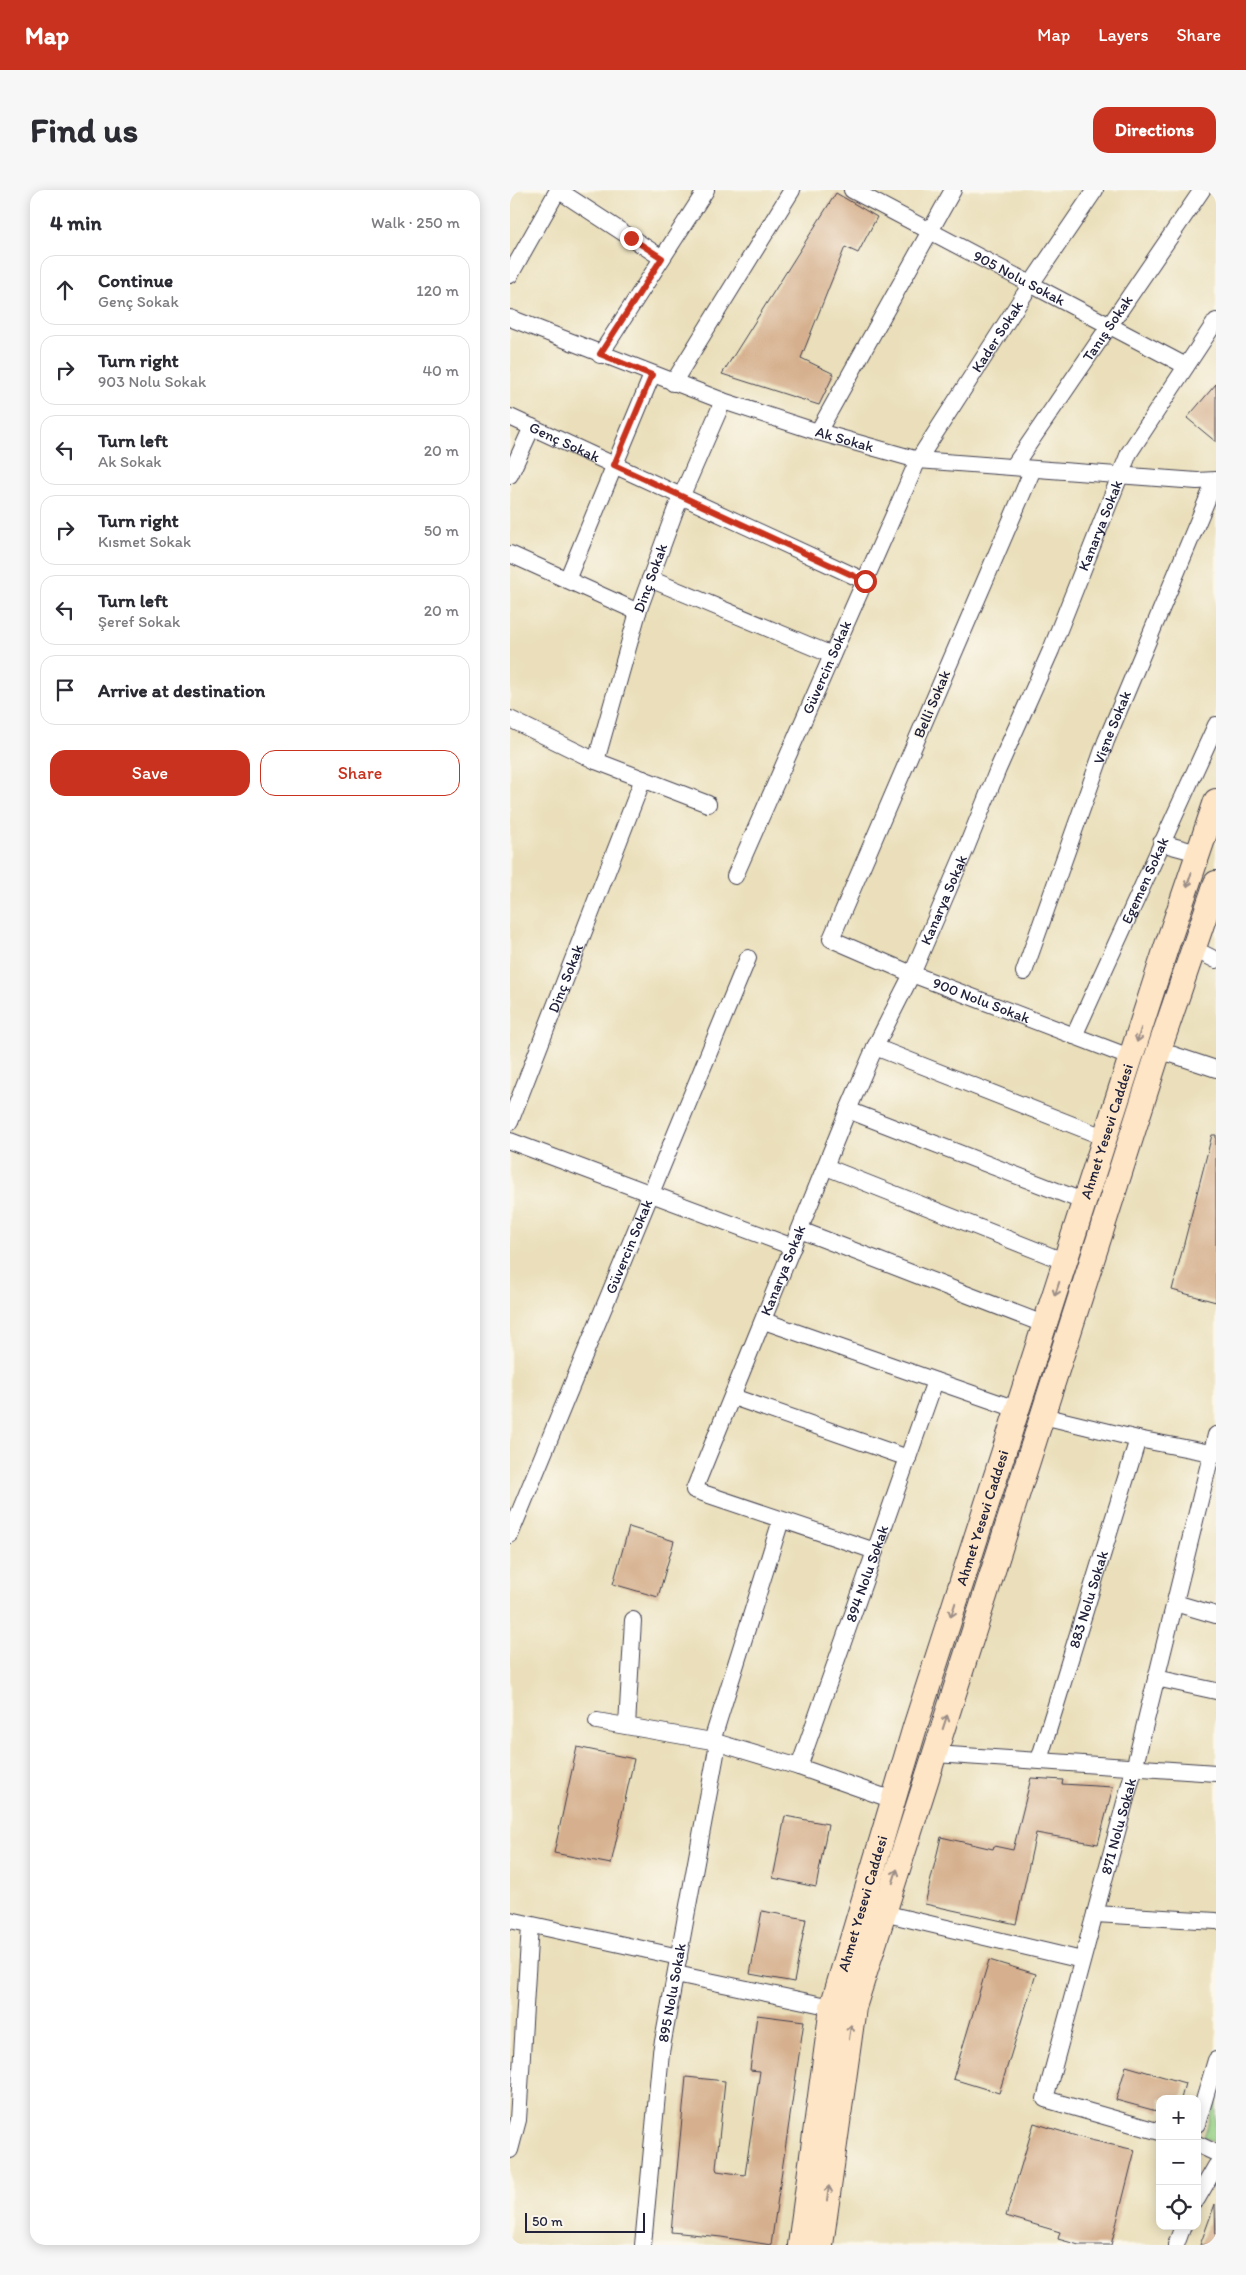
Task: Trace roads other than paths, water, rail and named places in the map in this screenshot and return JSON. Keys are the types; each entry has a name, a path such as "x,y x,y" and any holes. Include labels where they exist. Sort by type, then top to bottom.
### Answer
{"main road":[{"name":"Ahmet Yesevi Caddesi","path":"816,2244 832,2007 921,1708 1216,801"},
{"name":"Ahmet Yesevi Caddesi","path":"816,2244 854,2007 1159,1050 1216,883"}],"street":[{"path":"510,275 558,190 662,258"},
{"path":"600,354 706,190"},
{"path":"673,383 792,190"},
{"name":"905 Nolu Sokak","path":"852,190 1186,366"},
{"path":"818,432 953,190"},
{"name":"Kader Sokak","path":"918,460 1031,284 1095,190"},
{"name":"Tanış Sokak","path":"1013,467 1202,190"},
{"name":"Ak Sokak","path":"510,318 652,375 723,401 818,432 918,460 1215,483"},
{"name":"Kanarya Sokak","path":"781,1520 694,1490 848,1110 912,974 998,769 1051,650 1129,453 1216,320"},
{"path":"567,580 652,375"},
{"name":"Dinç Sokak","path":"596,761 638,612 681,496 723,401"},
{"name":"Genç Sokak","path":"510,417 865,581"},
{"path":"510,475 532,427"},
{"name":"Güvercin Sokak","path":"735,876 918,460"},
{"name":"Belli Sokak","path":"831,939 1033,469"},
{"name":"Vişne Sokak","path":"1024,972 1106,740 1215,483"},
{"path":"510,554 638,612"},
{"path":"650,579 832,655"},
{"path":"510,720 596,761 708,804"},
{"name":"Egemen Sokak","path":"1074,1036 1216,725"},
{"name":"Dinç Sokak","path":"510,1122 643,779"},
{"path":"1161,843 1198,853"},
{"name":"900 Nolu Sokak","path":"831,939 912,974 1132,1058"},
{"path":"1194,949 1216,960"},
{"name":"Güvercin Sokak","path":"510,1535 748,958"},
{"path":"876,1047 1106,1138"},
{"path":"1159,1050 1216,1069"},
{"path":"848,1110 1085,1202"},
{"path":"510,1141 793,1246"},
{"path":"826,1167 1066,1262"},
{"path":"800,1230 1046,1325"},
{"path":"764,1321 1019,1410"},
{"name":"894 Nolu Sokak","path":"799,1767 935,1381"},
{"path":"733,1397 908,1458"},
{"path":"1043,1416 1138,1439 1213,1453"},
{"name":"871 Nolu Sokak","path":"1156,2131 1045,2099 1134,1769 1216,1435"},
{"name":"883 Nolu Sokak","path":"1039,1760 1138,1439"},
{"path":"781,1520 875,1551"},
{"name":"895 Nolu Sokak","path":"643,2245 661,2052 715,1742 781,1520"},
{"path":"1174,1603 1216,1614"},
{"path":"627,1726 633,1620"},
{"path":"1156,1678 1216,1691"},
{"path":"597,1722 715,1742 799,1767 893,1800"},
{"path":"935,1754 1039,1760 1134,1769 1216,1773"},
{"path":"883,1913 1082,1960"},
{"path":"1095,1914 1216,1920"},
{"path":"510,1920 679,1957"},
{"path":"510,2150 518,2120 530,1925"},
{"path":"676,1974 832,2007"},
{"path":"1201,2111 1216,2060"},
{"path":"1201,2146 1216,2153"},
{"path":"1201,2192 1216,2166"},
{"path":"1176,2245 1182,2230"}]}
